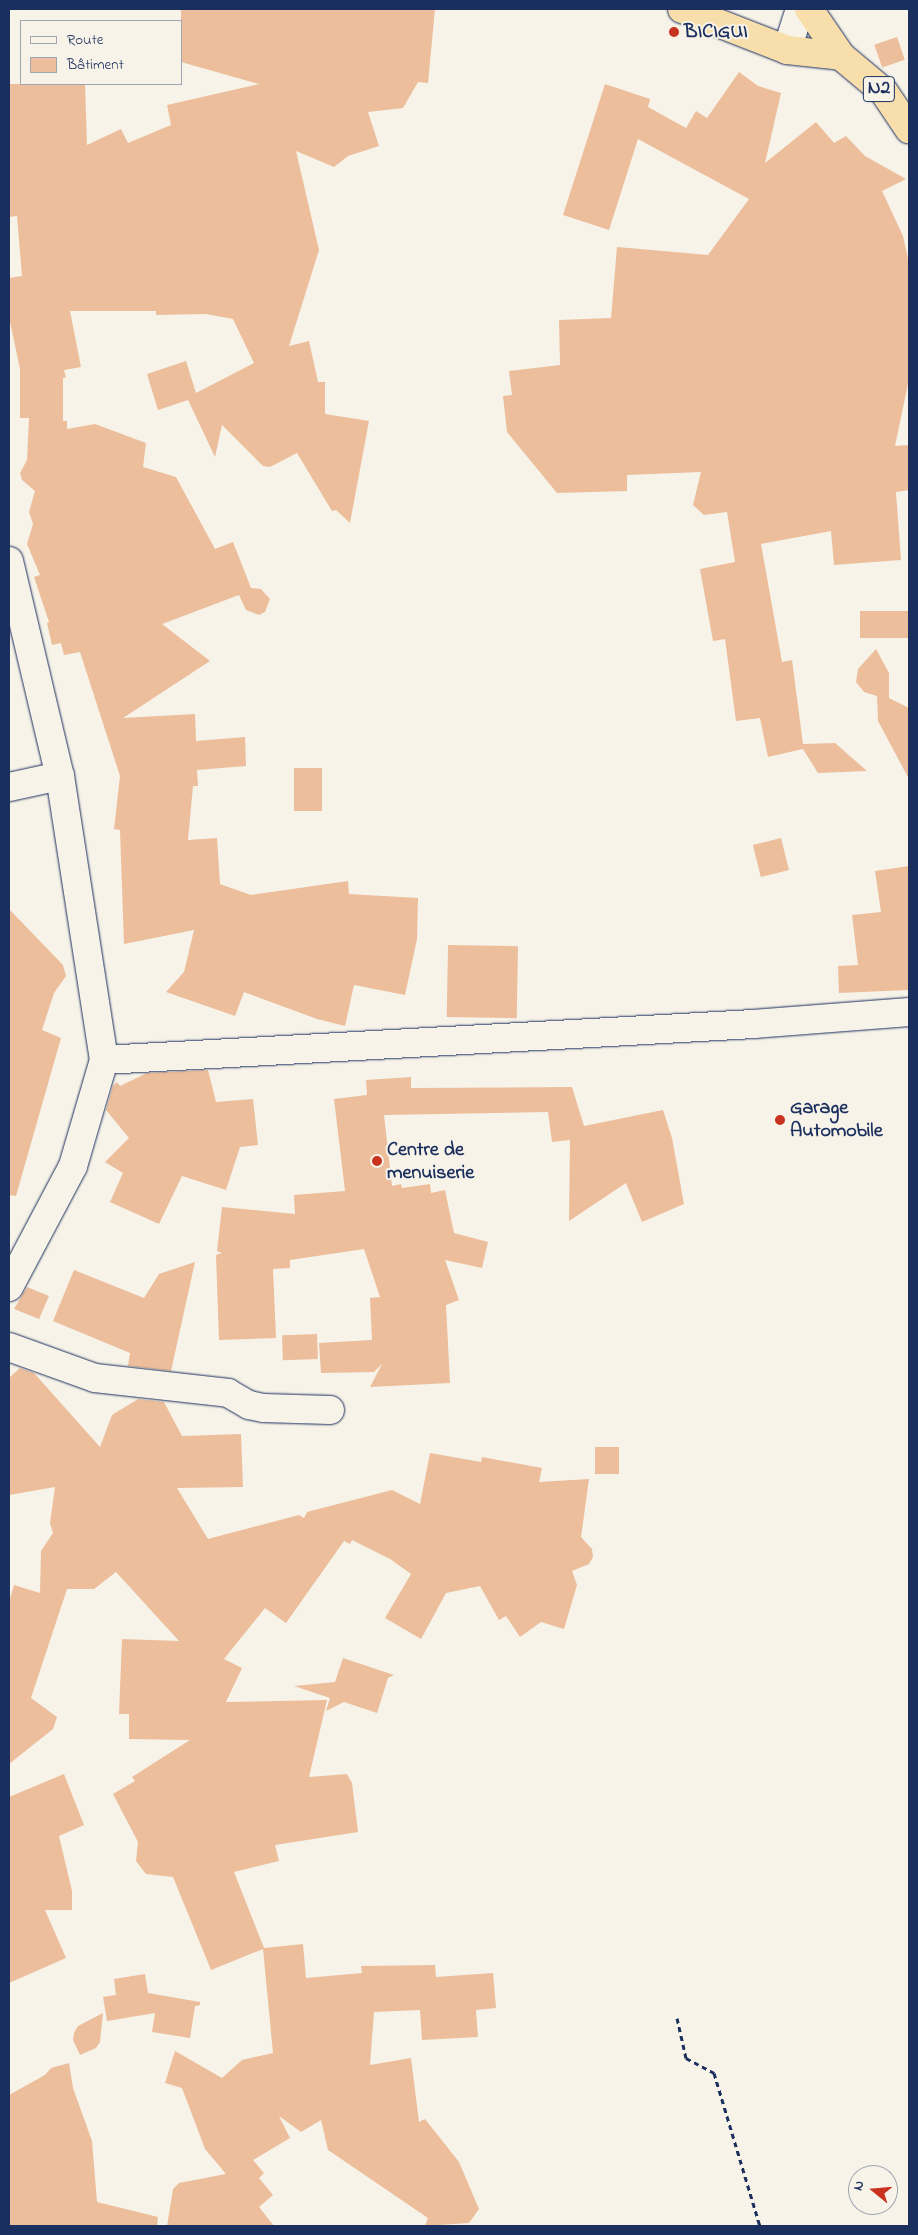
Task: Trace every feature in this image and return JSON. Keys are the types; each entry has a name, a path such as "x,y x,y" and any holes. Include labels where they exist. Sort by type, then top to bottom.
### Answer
{"highway":[{"name":"N2","path":"682,9 787,50 841,56"},
{"name":"N2","path":"809,9 841,56 884,92 909,129"}],"street":[{"path":"787,50 800,9"},
{"path":"9,561 60,776 104,1060 73,1166 9,1287"},
{"path":"9,787 60,776"},
{"path":"104,1060 734,1026 909,1012"},
{"path":"9,1347 95,1378 228,1393 249,1405 263,1408 330,1410"}],"path":[{"path":"677,2018 686,2058 714,2073 760,2226"}],"building":[{"path":"181,9 435,9 428,83 418,82 403,108 368,112 379,146 348,156 334,167 296,151 319,250 289,346 309,341 318,382 325,382 325,414 369,421 350,523 336,510 332,511 297,453 270,467 263,466 222,425 215,457 188,400 158,410 147,374 186,361 196,393 254,363 233,319 206,314 156,315 156,311 70,311 81,367 64,370 66,377 63,378 63,421 67,421 67,429 95,424 146,443 143,467 176,477 215,549 233,542 251,588 261,589 270,599 265,612 259,615 246,610 239,595 162,624 210,661 123,718 195,714 196,741 245,737 246,766 197,770 198,786 193,786 188,840 217,838 220,884 251,895 348,881 349,894 418,898 417,939 405,995 354,985 345,1026 317,1019 244,992 235,1016 166,992 184,972 194,930 124,944 120,830 114,829 120,776 80,652 64,655 61,643 52,645 47,623 49,622 34,577 40,575 27,544 33,524 29,512 35,491 22,480 20,473 27,460 29,418 20,418 20,369 9,317 9,278 22,276 17,216 9,217 9,84 85,85 87,145 121,129 128,143 171,125 167,105 259,84 182,62"},
{"path":"897,37 905,60 882,68 874,45"},
{"path":"739,72 758,86 781,93 765,163 816,122 834,143 846,136 865,156 906,179 882,191 903,236 909,263 909,379 895,446 909,445 909,490 896,492 901,560 834,565 831,531 761,544 782,662 792,660 803,744 835,743 867,771 818,773 803,749 768,757 760,718 736,721 725,639 713,641 700,569 735,562 727,512 704,515 693,505 701,472 627,475 627,491 557,493 507,432 503,396 512,395 509,371 560,365 559,320 611,318 617,247 708,255 749,199 638,139 609,230 563,215 605,84 650,99 648,107 686,128 696,111 707,118"},
{"path":"860,611 909,611 909,638 860,638"},
{"path":"876,649 889,673 889,698 909,708 909,779 878,721 877,696 864,692 856,682 858,669"},
{"path":"294,768 322,768 322,811 294,811"},
{"path":"781,838 789,870 761,877 753,845"},
{"path":"909,866 909,990 839,993 838,966 858,965 852,915 881,912 875,871"},
{"path":"9,909 63,965 66,976 54,993 42,1030 61,1038 16,1196 9,1195"},
{"path":"448,945 518,946 517,1018 447,1017"},
{"path":"208,1070 216,1102 253,1099 258,1145 240,1147 226,1190 182,1176 159,1224 110,1202 123,1173 105,1162 129,1138 106,1110 113,1086 117,1082 120,1086 147,1073"},
{"path":"411,1077 411,1088 572,1087 584,1126 663,1110 672,1138 684,1204 642,1222 626,1183 569,1221 570,1140 552,1142 548,1112 384,1115 392,1186 401,1184 402,1188 430,1184 431,1193 445,1190 454,1233 488,1242 482,1268 445,1260 459,1300 446,1305 450,1383 370,1387 382,1364 374,1372 321,1373 319,1343 372,1340 370,1298 380,1297 364,1249 290,1260 290,1268 273,1269 276,1338 219,1340 216,1255 222,1253 217,1251 222,1207 295,1214 294,1195 345,1191 334,1099 367,1095 366,1080"},
{"path":"195,1262 171,1371 128,1366 130,1353 53,1321 74,1270 144,1298 159,1274"},
{"path":"27,1287 49,1296 39,1319 14,1309"},
{"path":"317,1334 318,1359 283,1360 282,1335"},
{"path":"20,1368 34,1373 100,1447 112,1415 138,1399 164,1402 182,1436 241,1434 243,1487 177,1488 208,1539 299,1515 304,1518 307,1512 392,1490 420,1504 430,1453 481,1462 482,1457 542,1468 539,1482 589,1479 581,1537 592,1549 593,1557 589,1564 572,1571 577,1585 564,1629 541,1622 520,1637 506,1616 499,1620 480,1586 446,1593 421,1639 385,1618 411,1574 390,1559 352,1540 350,1544 344,1541 286,1623 265,1608 224,1659 242,1668 226,1702 327,1700 309,1777 347,1774 352,1783 358,1832 275,1845 279,1861 234,1872 264,1948 303,1944 306,1978 362,1973 361,1966 435,1965 436,1977 493,1973 496,2008 476,2010 478,2037 422,2040 420,2010 374,2012 370,2065 411,2058 419,2122 425,2119 459,2162 479,2209 469,2223 425,2226 428,2218 328,2150 321,2120 301,2132 279,2116 290,2138 253,2160 264,2173 259,2178 273,2195 259,2207 274,2226 167,2226 173,2189 179,2183 226,2174 205,2149 182,2088 165,2083 175,2051 222,2078 242,2060 273,2053 263,1949 211,1970 173,1877 146,1874 136,1861 138,1842 113,1794 135,1781 132,1777 190,1740 129,1739 129,1714 119,1714 122,1639 179,1641 116,1572 94,1589 67,1589 31,1698 57,1717 53,1729 9,1764 9,1602 14,1585 40,1593 41,1551 53,1533 50,1523 55,1487 9,1495 9,1378"},
{"path":"595,1447 619,1447 619,1474 595,1474"},
{"path":"343,1658 394,1675 388,1678 377,1713 344,1702 326,1711 330,1698 294,1686 335,1682"},
{"path":"64,1774 84,1825 59,1836 72,1891 72,1910 45,1910 66,1958 9,1983 9,1797"},
{"path":"145,1974 148,1993 200,2002 200,2005 195,2006 190,2038 152,2032 155,2013 107,2021 103,1997 116,1995 114,1979"},
{"path":"103,2013 100,2042 96,2048 80,2055 73,2040 74,2033 78,2026"},
{"path":"69,2063 73,2088 92,2141 97,2202 158,2217 157,2226 9,2226 9,2095 45,2075 51,2068"}],"place":[{"name":"BICIGUI","path":"674,32"},
{"name":"Garage Automobile","path":"780,1120"},
{"name":"Centre de menuiserie","path":"377,1161"}]}
